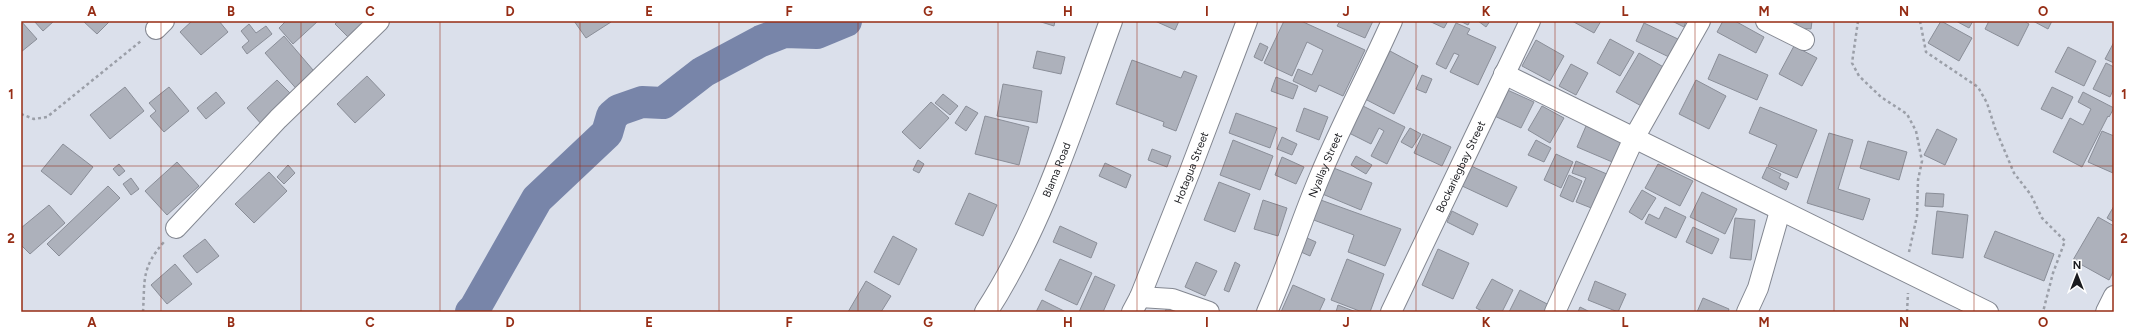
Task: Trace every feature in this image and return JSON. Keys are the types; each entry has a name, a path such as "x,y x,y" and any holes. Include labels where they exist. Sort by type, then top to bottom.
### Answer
{"street":[{"path":"176,228 278,119 379,21"},
{"name":"Blama Road","path":"986,312 1006,282 1031,230 1111,21"},
{"name":"Hotagua Street","path":"1136,305 1190,171 1247,21"},
{"name":"Nyallay Street","path":"1267,312 1283,276 1298,230 1320,175 1392,21"},
{"name":"Bockariegbay Street","path":"1391,312 1530,21"},
{"path":"1555,312 1634,138 1700,21"},
{"path":"1766,21 1804,40"},
{"path":"1504,74 1780,211 1908,271 1988,312"},
{"path":"1747,312 1758,288 1780,211"},
{"path":"2106,312 2114,296"},
{"path":"1136,305 1172,299 1209,312"}],"path":[{"path":"1858,21 1852,62 1859,76 1881,98 1907,114 1916,131 1922,161 1918,180 1917,216 1908,256 1908,271"},
{"path":"1920,21 1926,52 1978,87 1987,102 1995,128 2014,173 2031,195 2042,218 2065,241 2053,273 2044,312"},
{"path":"21,114 34,119 48,117 160,25"},
{"path":"143,312 145,271 156,251 176,228"}],"building":[{"path":"21,21 37,39 21,52"},
{"path":"34,21 54,21 43,31"},
{"path":"83,21 110,21 97,34"},
{"path":"192,21 219,21 228,32 201,55 180,32"},
{"path":"286,21 318,21 293,44 279,28"},
{"path":"338,21 369,21 350,39 335,24"},
{"path":"574,21 610,21 611,22 586,38"},
{"path":"1038,21 1055,21 1054,26"},
{"path":"1155,21 1179,21 1175,30"},
{"path":"1284,21 1301,21 1365,50 1343,96 1319,85 1316,92 1293,81 1298,69 1312,75 1323,50 1307,42 1292,76 1264,63"},
{"path":"1340,21 1373,21 1365,38 1337,26"},
{"path":"1429,21 1448,21 1444,28"},
{"path":"1460,21 1470,21 1468,25"},
{"path":"1478,21 1490,21 1486,27"},
{"path":"1572,21 1601,21 1594,33"},
{"path":"1672,21 1686,21 1684,27"},
{"path":"1723,21 1735,21 1764,37 1756,53 1717,32"},
{"path":"1796,21 1812,21 1811,29 1796,28"},
{"path":"1941,21 1972,38 1959,61 1928,43"},
{"path":"1956,21 1973,21 1969,28"},
{"path":"1989,21 2024,21 2029,24 2018,46 1985,29"},
{"path":"2033,21 2052,21 2048,29"},
{"path":"1456,23 1470,29 1467,34 1496,47 1478,85 1450,72 1459,55 1454,53 1446,69 1436,64"},
{"path":"1644,23 1680,40 1671,58 1636,41"},
{"path":"249,24 256,33 266,26 272,34 247,54 242,47 249,41 241,31"},
{"path":"284,36 319,77 300,93 265,53"},
{"path":"1610,39 1634,52 1620,76 1597,63"},
{"path":"1536,40 1564,56 1550,81 1522,66"},
{"path":"2114,42 2114,63 2105,59"},
{"path":"1260,43 1268,47 1262,61 1254,57"},
{"path":"1794,46 1817,58 1802,86 1779,74"},
{"path":"2068,47 2096,61 2084,86 2055,72"},
{"path":"1037,51 1065,57 1061,74 1033,68"},
{"path":"1390,51 1418,66 1394,114 1365,99"},
{"path":"1639,53 1667,69 1645,108 1616,92"},
{"path":"1719,54 1768,75 1757,100 1708,79"},
{"path":"1132,60 1181,78 1184,71 1197,76 1176,131 1163,126 1164,122 1116,104"},
{"path":"2106,63 2114,67 2114,88 2110,97 2093,89"},
{"path":"1571,64 1588,73 1576,95 1559,86"},
{"path":"1422,75 1432,79 1426,93 1416,89"},
{"path":"367,76 385,95 355,123 337,104"},
{"path":"1276,77 1298,86 1293,99 1271,91"},
{"path":"277,80 294,97 263,126 247,108"},
{"path":"1696,80 1726,96 1709,129 1679,114"},
{"path":"1003,84 1042,91 1037,123 997,116"},
{"path":"125,87 144,111 110,139 90,115"},
{"path":"169,87 189,111 164,132 150,116 156,111 149,103"},
{"path":"2052,87 2073,97 2062,119 2041,109"},
{"path":"1503,88 1534,102 1521,128 1490,114"},
{"path":"216,92 225,103 206,119 197,108"},
{"path":"2083,92 2114,108 2109,117 2108,116 2082,167 2053,152 2070,118 2083,125 2091,109 2078,102"},
{"path":"943,94 958,106 950,115 935,103"},
{"path":"931,102 949,118 920,149 902,132"},
{"path":"966,106 978,113 966,131 955,123"},
{"path":"1363,106 1405,127 1387,164 1371,156 1384,131 1379,128 1371,144 1349,133"},
{"path":"1542,106 1564,118 1550,143 1528,130"},
{"path":"1760,107 1817,130 1797,178 1768,166 1777,145 1749,133"},
{"path":"1304,108 1328,117 1319,140 1296,131"},
{"path":"1236,113 1277,128 1270,148 1229,133"},
{"path":"985,116 1029,127 1019,165 975,154"},
{"path":"1586,126 1625,142 1617,164 1577,147"},
{"path":"1410,128 1421,134 1412,148 1401,142"},
{"path":"1937,129 1957,139 1945,165 1924,155"},
{"path":"2102,131 2114,136 2113,173 2088,162"},
{"path":"1829,133 1853,140 1838,189 1870,199 1863,220 1807,203"},
{"path":"1423,134 1451,147 1442,166 1414,153"},
{"path":"1282,137 1297,144 1292,155 1277,149"},
{"path":"1233,140 1273,156 1260,190 1220,175"},
{"path":"1536,140 1551,148 1544,162 1528,155"},
{"path":"1868,141 1907,152 1899,180 1860,168"},
{"path":"63,144 93,167 71,195 41,171"},
{"path":"1152,149 1171,156 1167,167 1148,160"},
{"path":"1556,154 1573,162 1561,188 1544,180"},
{"path":"1356,156 1372,165 1366,174 1351,165"},
{"path":"1282,157 1304,167 1296,184 1275,175"},
{"path":"918,160 924,164 919,173 913,170"},
{"path":"1576,161 1614,177 1599,211 1576,202 1586,178 1572,173"},
{"path":"177,162 199,186 167,215 145,191"},
{"path":"1105,163 1131,175 1126,188 1099,176"},
{"path":"119,164 125,171 119,176 113,169"},
{"path":"1658,164 1693,181 1680,206 1645,188"},
{"path":"288,165 295,173 284,184 277,177"},
{"path":"1469,165 1517,187 1507,207 1460,185"},
{"path":"1331,167 1372,183 1361,210 1320,193"},
{"path":"1767,167 1781,174 1779,178 1789,183 1786,190 1762,178"},
{"path":"269,172 287,191 254,223 235,204"},
{"path":"1569,175 1582,181 1573,202 1560,196"},
{"path":"131,178 139,189 131,195 123,184"},
{"path":"1219,182 1250,194 1235,232 1204,220"},
{"path":"108,186 120,198 59,256 47,244"},
{"path":"1642,190 1656,198 1642,220 1629,212"},
{"path":"1702,192 1737,209 1725,234 1690,217"},
{"path":"969,193 997,205 983,236 955,224"},
{"path":"1926,193 1944,194 1943,207 1925,206"},
{"path":"1318,199 1401,229 1385,266 1348,252 1354,235 1311,219"},
{"path":"1263,200 1287,208 1278,236 1254,229"},
{"path":"49,205 65,223 30,254 21,245 21,228"},
{"path":"2114,206 2114,222 2107,218"},
{"path":"1665,207 1686,217 1676,238 1645,223 1649,214 1659,219"},
{"path":"1452,211 1478,224 1473,235 1447,222"},
{"path":"1937,211 1968,215 1963,258 1932,254"},
{"path":"2098,217 2114,226 2114,270 2109,280 2073,260"},
{"path":"1735,218 1755,220 1751,260 1730,258"},
{"path":"1060,226 1097,243 1091,258 1053,242"},
{"path":"1693,227 1719,239 1712,254 1686,242"},
{"path":"1995,231 2054,254 2044,281 1984,257"},
{"path":"893,236 917,249 899,285 874,272"},
{"path":"1307,238 1316,242 1310,256 1301,252"},
{"path":"205,239 219,256 197,273 183,256"},
{"path":"1438,249 1469,263 1453,299 1422,285"},
{"path":"1060,259 1092,273 1077,305 1045,290"},
{"path":"1347,259 1384,274 1370,312 1362,312 1331,300"},
{"path":"1196,262 1217,271 1205,296 1185,287"},
{"path":"1235,262 1240,265 1229,292 1224,290"},
{"path":"175,264 192,284 167,304 151,285"},
{"path":"1095,276 1115,285 1103,312 1079,312"},
{"path":"1492,279 1513,290 1502,312 1484,312 1476,308"},
{"path":"866,281 891,296 881,312 848,312"},
{"path":"1595,281 1626,294 1618,312 1588,300"},
{"path":"1293,285 1325,299 1319,312 1281,312"},
{"path":"1520,290 1553,307 1551,312 1509,312"},
{"path":"1703,298 1729,309 1728,312 1697,312"},
{"path":"1042,300 1066,312 1036,312"},
{"path":"1338,305 1356,312 1336,312"},
{"path":"1167,307 1178,312 1165,312"},
{"path":"1580,307 1590,312 1578,312"}],"waterway":[{"path":"471,312 475,308 537,199 607,133 612,116 619,110 642,102 663,103 703,72 761,41 784,32 817,33 846,21"}]}
